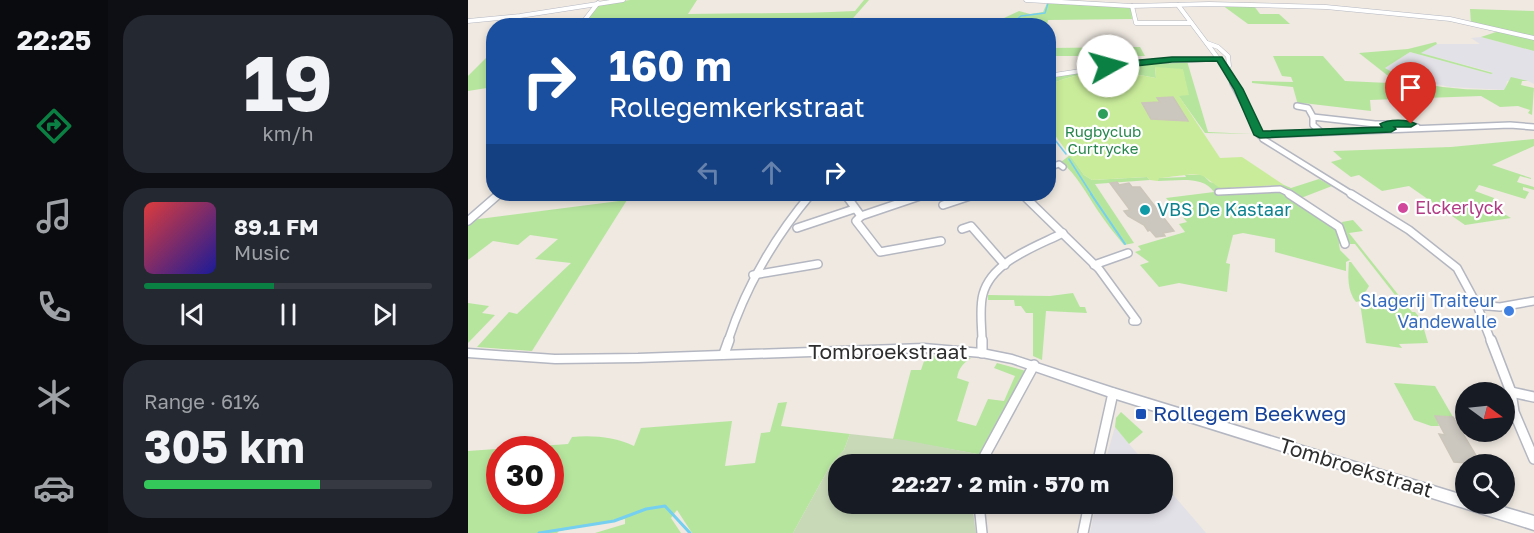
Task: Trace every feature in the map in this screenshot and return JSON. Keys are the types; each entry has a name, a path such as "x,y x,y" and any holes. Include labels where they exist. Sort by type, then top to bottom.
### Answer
{"street":[{"path":"499,18 623,0"},
{"path":"1026,0 1132,6 1209,4 1326,7 1450,19 1534,38"},
{"path":"586,18 598,3"},
{"path":"1178,5 1239,89 1260,135 1278,151 1372,206 1457,268 1477,305 1507,382"},
{"path":"1132,6 1134,20 1191,23"},
{"path":"468,21 486,19"},
{"path":"1207,43 1218,47 1228,56 1229,66 1226,69"},
{"path":"1056,75 1139,62 1219,59"},
{"path":"1297,106 1308,108 1313,117 1313,125 1321,132"},
{"path":"1313,117 1385,124 1411,124 1419,128"},
{"path":"1260,135 1534,123"},
{"path":"1385,124 1391,129"},
{"path":"1056,165 1064,167"},
{"path":"1218,192 1280,189 1339,227 1345,244"},
{"path":"468,221 492,201"},
{"path":"724,354 738,309 753,275 777,235 805,201"},
{"path":"849,201 861,216"},
{"path":"905,201 861,216 856,221 880,252 941,241"},
{"path":"942,205 954,201"},
{"path":"1029,201 1063,233 1127,302 1137,321 1133,321"},
{"path":"797,228 854,209"},
{"path":"962,229 971,226 1005,265"},
{"path":"982,353 984,287 993,273 1063,233"},
{"path":"1094,266 1128,253"},
{"path":"753,275 818,264"},
{"path":"1477,305 1500,307 1534,301"},
{"name":"Tombroekstraat","path":"468,353 555,359 924,348 982,353 1034,365 1113,393 1455,499"},
{"path":"987,454 1034,365"},
{"path":"1099,454 1113,393"},
{"path":"1515,393 1534,397"},
{"path":"1515,414 1534,459"},
{"path":"979,514 982,533"},
{"path":"1083,533 1087,514"},
{"path":"1505,514 1534,523"}],"shaded area":[{"path":"1481,37 1534,51 1534,84 1528,81 1507,81 1505,90 1450,87 1398,76 1385,68 1410,52 1491,74 1492,72 1420,53 1437,44 1480,44 1471,38"},
{"path":"1115,427 1138,454 1107,454"},
{"path":"1173,495 1206,533 1090,533 1094,514 1173,514"}],"green space":[{"path":"630,0 697,0 688,14 792,13 855,11 864,0 869,0 853,18 588,18 598,5"},
{"path":"1048,1 1131,7 1132,19 1004,18 1019,11 1030,14 1043,12"},
{"path":"1222,5 1254,6 1260,14 1279,14 1290,24 1248,24"},
{"path":"1470,9 1534,11 1534,37 1471,23"},
{"path":"1499,31 1534,38 1534,51 1481,37"},
{"path":"1436,42 1437,44 1421,53 1493,73 1410,52 1385,68 1412,80 1458,89 1504,90 1511,77 1528,81 1522,81 1521,85 1534,88 1532,115 1528,113 1530,110 1518,106 1500,107 1481,96 1370,100 1371,111 1303,103 1303,105 1298,105 1293,87 1252,83 1252,81 1293,82 1291,77 1282,76 1273,56 1323,56 1345,81 1389,83 1388,80 1392,79 1359,53 1408,49"},
{"path":"1140,47 1145,56 1056,56 1056,48"},
{"path":"486,58 486,88 468,91 468,76"},
{"path":"1187,61 1208,132 1252,134 1205,133 1178,95 1188,95 1155,68 1156,78 1101,73 1075,76 1056,82 1056,77 1135,65"},
{"path":"1155,67 1183,69 1189,95 1179,96 1220,158 1242,157 1284,185 1221,188 1200,175 1159,178 1158,181 1147,177 1092,180 1084,175 1056,137 1056,82 1075,76 1101,73 1156,78"},
{"path":"1534,139 1534,146 1492,165 1531,178 1520,176 1517,182 1534,187 1534,190 1523,187 1523,190 1529,192 1525,199 1479,185 1475,191 1494,198 1491,206 1511,218 1465,225 1409,186 1382,191 1359,175 1351,177 1331,162 1342,159 1333,151 1451,147"},
{"path":"1070,155 1084,175 1092,180 1147,177 1150,180 1095,184 1134,243 1124,245 1077,178 1061,162"},
{"path":"1185,175 1203,175 1210,182 1233,188 1284,185 1291,188 1319,179 1332,186 1301,198 1337,222 1342,239 1339,244 1340,250 1350,260 1346,262 1346,271 1275,252 1275,239 1243,233 1233,235 1226,263 1230,264 1227,292 1179,283 1159,287 1140,265 1149,262 1135,252 1141,250 1138,246 1185,232 1179,224 1187,222 1166,198 1214,192 1203,183 1196,181 1158,181 1158,178 1186,177"},
{"path":"626,201 532,351 477,347 509,312 517,314 571,263 535,259 558,239 530,235 518,245 493,241 468,260 468,223 471,220"},
{"path":"1353,220 1363,231 1349,233 1412,312 1415,312 1421,319 1428,343 1399,344 1402,348 1366,343 1360,303 1373,303 1388,307 1391,301 1399,300 1355,244 1348,244 1342,222"},
{"path":"1349,262 1369,286 1360,301 1356,302 1349,283"},
{"path":"1073,293 1080,307 1085,307 1087,313 1046,311 1042,360 1033,356 1033,313 1026,313 1021,306 1015,306 1014,300 988,300 988,295 1050,296"},
{"path":"468,303 489,306 482,313 495,315 468,343"},
{"path":"926,355 971,358 962,366 957,378 969,382 957,421 976,426 988,399 1004,401 1015,376 994,368 997,363 1033,373 984,454 977,454 893,439 911,370 921,370"},
{"path":"1394,383 1435,386 1453,417 1436,416 1439,426 1431,426 1414,420"},
{"path":"787,402 781,426 850,434 840,454 828,454 828,470 793,533 692,533 677,510 671,518 681,533 595,533 625,524 625,519 557,533 468,533 468,451 486,450 486,514 564,514 564,444 568,444 572,437 612,439 634,446 641,428 732,421 725,466 755,463 761,433 770,432 778,403"},
{"path":"1121,412 1143,432 1129,444 1115,427 1116,418"},
{"path":"850,434 904,440 978,454 840,454"},
{"path":"828,470 828,514 973,514 976,533 793,533"}],"building":[{"path":"1173,97 1188,121 1151,119 1142,103 1160,102 1157,98"},
{"name":"VBS De Kastaar","path":"1117,182 1119,185 1129,183 1132,187 1140,187 1174,231 1163,233 1165,236 1156,237 1144,225 1128,216 1124,211 1130,210 1110,183"},
{"path":"1435,416 1453,417 1455,442 1468,442 1475,454 1455,454 1454,462 1439,434 1445,435"}],"waterway":[{"path":"1018,18 1045,13 1048,3"},
{"path":"1056,141 1066,154"},
{"path":"1069,159 1092,195"},
{"path":"1091,194 1125,244"},
{"path":"539,533 614,521 646,509 665,506 690,533"}],"place":[{"name":"Rugbyclub Curtrycke","path":"1103,114"},
{"name":"Elckerlyck","path":"1403,208"},
{"name":"VBS De Kastaar","path":"1145,210"},
{"name":"Slagerij Traiteur Vandewalle","path":"1509,311"},
{"name":"Rollegem Beekweg","path":"1141,414"}],"route":[{"path":"1108,66 1139,62 1219,59 1239,89 1260,135 1391,129 1385,124 1411,124"}]}
